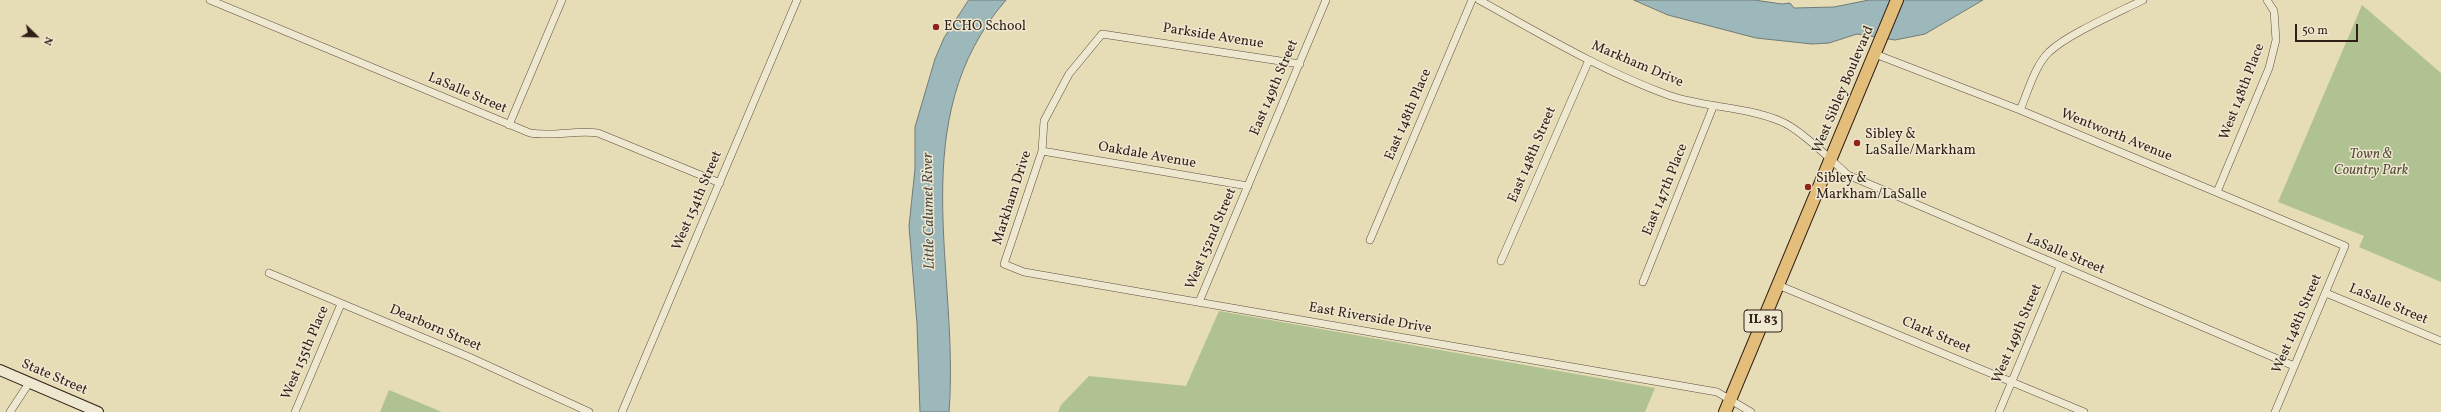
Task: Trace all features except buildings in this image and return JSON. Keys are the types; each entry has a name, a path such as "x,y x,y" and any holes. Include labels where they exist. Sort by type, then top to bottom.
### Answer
{"main road":[{"name":"West Sibley Boulevard","path":"1726,412 1897,0"},
{"name":"State Street","path":"0,370 98,412"}],"street":[{"name":"LaSalle Street","path":"210,0 530,133 547,136 580,131 598,133 720,183"},
{"path":"509,125 562,0"},
{"name":"West 154th Street","path":"622,412 797,0"},
{"name":"East 149th Street","path":"1248,186 1326,0"},
{"name":"East 148th Place","path":"1370,240 1472,0"},
{"name":"Markham Drive","path":"1479,0 1589,60 1669,95 1713,107 1744,110 1781,121 1831,160"},
{"path":"2020,110 2037,68 2048,53 2062,42 2143,0"},
{"name":"West 148th Place","path":"2217,192 2269,68 2276,40 2274,12 2267,0"},
{"name":"Markham Drive","path":"1004,264 1042,151 1044,121 1069,74 1102,34 1122,36"},
{"name":"Parkside Avenue","path":"1122,36 1300,64"},
{"name":"Wentworth Avenue","path":"1876,51 2345,246"},
{"name":"East 148th Street","path":"1502,261 1589,60"},
{"name":"East 147th Place","path":"1643,282 1713,107"},
{"name":"Oakdale Avenue","path":"1042,151 1248,186"},
{"name":"LaSalle Street","path":"1831,160 1848,175 2294,366"},
{"name":"West 152nd Street","path":"1199,302 1248,186"},
{"name":"West 148th Street","path":"2275,412 2345,246"},
{"name":"East Riverside Drive","path":"1004,264 1024,272 1717,392 1730,400"},
{"name":"West 149th Street","path":"1999,412 2060,267"},
{"name":"Dearborn Street","path":"269,273 483,363 589,412"},
{"name":"Clark Street","path":"1778,285 2084,412"},
{"name":"LaSalle Street","path":"2326,293 2441,341"},
{"name":"West 155th Place","path":"295,412 342,304"},
{"path":"10,412 29,382"},
{"path":"1730,400 1751,412"}],"green space":[{"name":"Town & Country Park","path":"2362,5 2441,73 2441,282 2359,247 2364,236 2278,202"},
{"path":"1219,311 1655,388 1645,412 1058,412 1061,405 1089,376 1186,386"},
{"path":"389,390 442,412 380,412"}],"water":[{"name":"Little Calumet River","path":"969,0 1006,0 974,46 955,95 945,146 943,198 944,251 950,359 949,412 920,412 917,324 909,226 915,169 915,127 935,59 944,38"},
{"path":"1634,0 1754,0 1782,4 1790,3 1794,8 1834,7 1869,0 1983,0 1925,34 1895,40 1857,34 1829,43 1812,44 1756,38 1668,15"}],"place":[{"name":"ECHO School","path":"936,27"},
{"name":"Sibley & LaSalle/Markham","path":"1857,143"},
{"name":"Sibley & Markham/LaSalle","path":"1808,187"}]}
